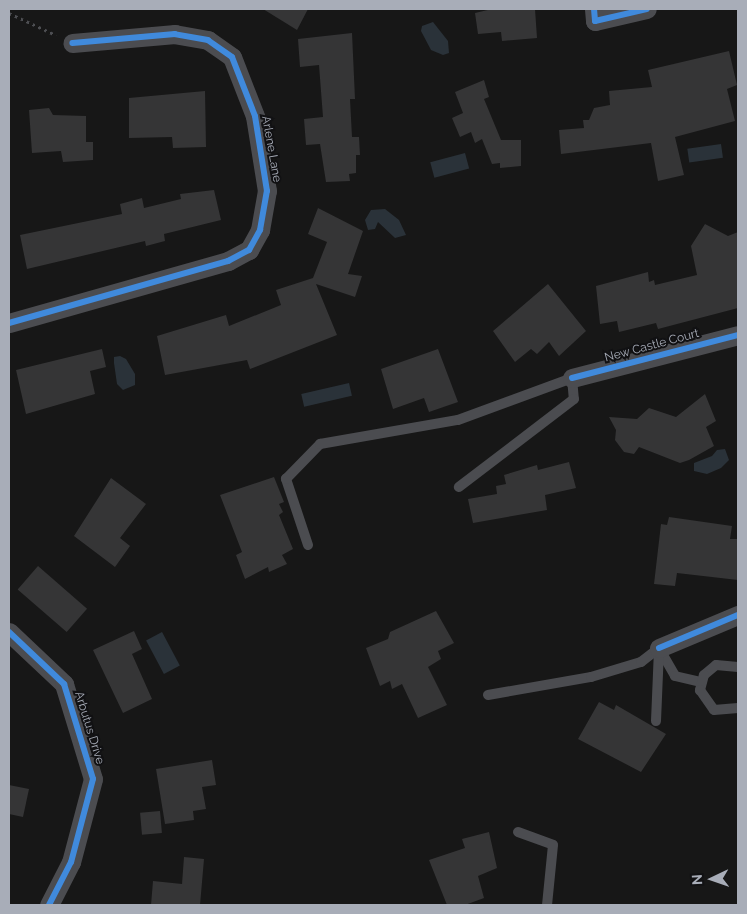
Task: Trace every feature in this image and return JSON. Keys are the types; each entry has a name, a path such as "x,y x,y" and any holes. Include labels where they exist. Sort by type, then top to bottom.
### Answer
{"street":[{"path":"594,15 647,9"},
{"name":"Arlene Lane","path":"9,323 228,261 249,250 260,230 265,182 255,116 232,57 208,40 175,34 72,43"},
{"name":"New Castle Court","path":"572,378 738,335"},
{"path":"659,648 738,616"},
{"name":"Arbutus Drive","path":"9,632 64,684 92,779 71,862 49,905"}],"lane":[{"path":"308,545 286,479 320,444 458,420 572,378 574,399 458,487"},
{"path":"659,648 676,676 701,682"},
{"path":"488,695 591,677 641,662 659,648"},
{"path":"656,720 659,648"},
{"path":"738,667 716,665 701,682 702,698 714,710 738,708"},
{"path":"518,832 552,846 547,905"}],"path":[{"path":"9,13 72,43"}],"shaded area":[{"path":"433,22 448,41 449,53 443,55 431,50 421,31 422,26"},
{"path":"721,144 723,158 689,163 687,149"},
{"path":"465,153 469,168 434,178 430,162"},
{"path":"385,209 399,220 406,235 395,238 378,222 375,229 368,230 365,220 371,210"},
{"path":"120,356 126,359 135,374 135,385 123,390 117,384 114,363 114,357"},
{"path":"349,383 352,396 304,407 301,394"},
{"path":"725,449 729,460 721,468 707,474 694,471 694,463 712,456 717,450"},
{"path":"162,632 180,666 164,674 146,640"}],"building":[{"path":"263,9 308,9 297,30"},
{"path":"492,9 535,9 537,38 502,41 501,32 478,34 475,13"},
{"path":"352,33 355,99 350,99 352,137 359,137 360,155 356,155 356,173 349,174 350,181 326,182 320,144 306,145 304,119 323,117 319,65 300,67 298,39"},
{"path":"729,51 737,85 727,89 735,121 675,137 684,175 658,181 651,143 561,154 559,130 584,128 583,120 589,120 594,108 610,105 609,91 652,87 648,70"},
{"path":"484,80 489,97 484,99 501,140 521,140 521,166 500,168 500,163 492,164 482,139 475,143 471,132 460,137 452,118 463,113 455,92"},
{"path":"205,91 206,147 173,148 172,137 129,138 129,98"},
{"path":"49,108 53,115 86,116 86,142 93,142 93,160 63,162 61,151 32,153 29,110"},
{"path":"214,190 221,220 164,234 165,241 146,246 145,241 27,269 20,235 122,214 120,204 142,198 144,208 181,199 180,194"},
{"path":"318,208 363,231 348,274 362,276 355,297 316,284 337,335 250,369 247,360 165,375 157,336 226,315 229,326 281,305 276,290 313,278 327,242 308,234"},
{"path":"705,224 728,236 738,232 738,308 658,329 656,323 619,332 617,321 600,324 596,286 648,272 649,282 654,280 655,285 697,275 691,246"},
{"path":"548,284 586,331 559,356 549,342 537,354 531,349 515,362 493,331"},
{"path":"102,349 106,367 90,371 95,394 26,414 16,370"},
{"path":"438,349 458,402 429,412 424,398 393,409 381,369"},
{"path":"705,394 716,421 706,427 714,446 689,460 680,463 639,447 634,454 624,452 615,440 616,430 609,417 637,419 649,408 676,417"},
{"path":"569,462 576,488 545,495 547,510 473,523 468,499 497,494 496,486 506,484 504,475 537,465 538,470"},
{"path":"274,477 284,502 279,504 283,512 279,515 293,549 282,555 287,564 269,572 268,567 245,579 236,555 242,552 220,495"},
{"path":"111,478 146,504 120,538 130,546 115,567 74,536"},
{"path":"669,517 732,526 730,539 738,539 738,580 677,573 675,586 654,584 661,524 667,525"},
{"path":"38,566 87,609 67,632 18,589"},
{"path":"436,611 454,643 438,651 441,659 428,667 447,705 418,718 402,684 392,689 390,681 380,686 366,648 388,639 390,632"},
{"path":"134,631 142,649 132,654 152,699 123,713 93,650"},
{"path":"599,702 614,710 616,705 666,734 641,772 578,739"},
{"path":"212,760 216,785 202,787 206,809 193,811 194,820 165,824 156,769"},
{"path":"9,785 29,789 23,817 9,814"},
{"path":"160,811 162,833 142,835 140,813"},
{"path":"489,832 497,868 478,876 484,898 465,905 447,905 429,860 465,848 462,839"},
{"path":"184,857 204,859 200,905 151,905 153,881 182,884"}],"cycle path":[{"path":"594,9 595,21 647,9"},
{"path":"9,323 228,261 249,250 260,230 267,191 255,116 232,57 208,40 175,34 72,43"},
{"path":"572,378 738,335"},
{"path":"659,648 738,615"},
{"path":"9,632 64,684 93,779 71,862 49,905"}]}
